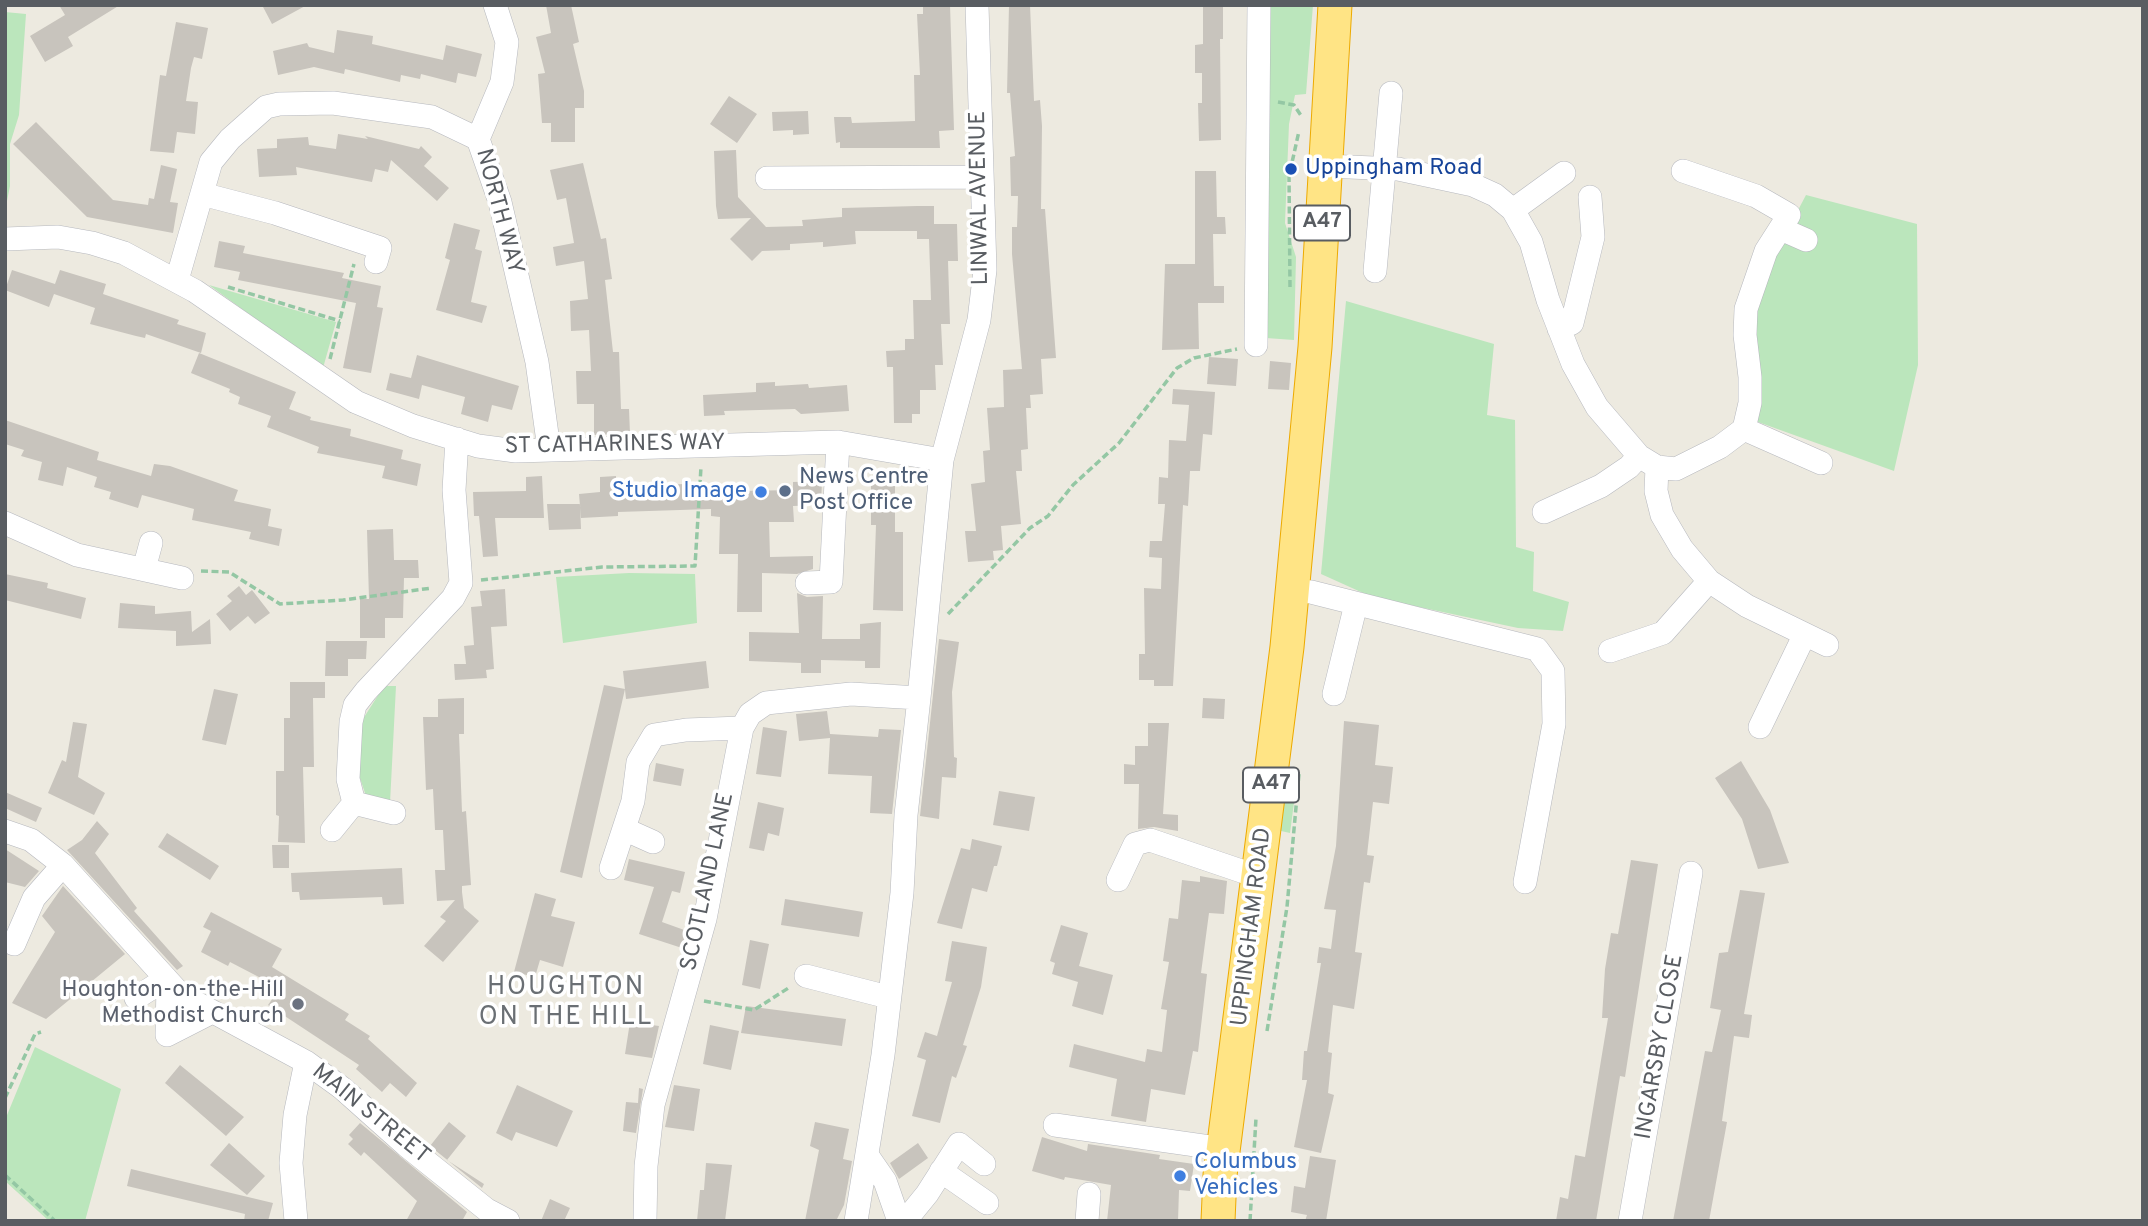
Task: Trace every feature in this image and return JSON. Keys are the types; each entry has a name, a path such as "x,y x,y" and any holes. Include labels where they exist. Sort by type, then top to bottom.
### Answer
{"highway":[{"name":"UPPINGHAM ROAD","path":"1218,1221 1224,1149 1276,751 1292,590 1315,347 1335,5"}],"street":[{"path":"478,139 502,82 507,42 495,5"},
{"name":"LINWAL AVENUE","path":"926,638 942,460 981,307 985,270 977,5"},
{"path":"1256,345 1259,5"},
{"path":"1375,271 1391,93"},
{"name":"NORTH WAY","path":"177,280 211,162 230,139 266,107 279,104 333,103 432,117 478,139 500,202 537,362 549,449"},
{"path":"1325,166 1385,168 1473,185 1495,195 1513,210 1531,242 1573,364 1597,407 1648,461 1662,515 1682,549 1709,581 1799,645 1827,645"},
{"path":"1683,171 1756,196 1806,240"},
{"path":"1513,210 1564,173"},
{"path":"767,178 981,177"},
{"path":"202,194 275,213 380,248 376,262"},
{"path":"1559,329 1572,323 1592,237 1590,197"},
{"path":"1544,512 1601,486 1629,467 1648,461 1676,469 1720,447 1744,429 1751,377 1745,335 1746,309 1766,251 1785,222"},
{"name":"ST CATHARINES WAY","path":"5,239 58,237 92,243 124,253 177,280 356,402 413,426 478,446 516,451 838,442 942,460"},
{"path":"1744,429 1821,463"},
{"path":"354,803 348,779 355,705 453,598 461,583 454,490 457,439"},
{"path":"807,583 831,582 838,442"},
{"path":"5,523 77,555 182,578"},
{"path":"144,569 151,543"},
{"path":"1610,651 1663,633 1709,581"},
{"path":"1292,590 1537,649 1553,671 1554,724 1525,882"},
{"path":"1335,694 1356,604"},
{"path":"856,1221 902,893 906,815 926,638"},
{"path":"1760,727 1799,645"},
{"path":"611,868 632,801 638,762 654,736 686,730 742,728 750,714 766,703 787,699 851,694 919,698"},
{"name":"SCOTLAND LANE","path":"645,1221 646,1166 653,1105 705,919 742,728"},
{"path":"354,803 394,813"},
{"path":"332,830 354,803"},
{"path":"624,829 653,842"},
{"name":"MAIN STREET","path":"5,831 31,840 63,865 166,982 212,1012 306,1062 342,1088 407,1146 477,1202 508,1221"},
{"path":"1118,880 1135,844 1150,840 1259,877"},
{"path":"15,944 34,898 63,865"},
{"name":"INGARSBY CLOSE","path":"1630,1221 1691,873"},
{"path":"806,976 888,997"},
{"path":"136,998 166,982 167,1035 212,1012"},
{"path":"296,1221 292,1154 295,1115 306,1062"},
{"path":"1055,1125 1224,1149"},
{"path":"905,1221 927,1194 959,1144 984,1164"},
{"path":"867,1155 885,1181 899,1221"},
{"path":"941,1171 987,1203"},
{"path":"1087,1221 1089,1194"}],"path":[{"path":"1259,99 1294,106 1303,119 1289,176 1290,292"},
{"path":"324,381 360,241"},
{"path":"220,285 340,321"},
{"path":"926,638 1030,528 1048,516 1073,485 1119,443 1177,368 1194,358 1256,345"},
{"path":"182,578 192,571 229,572 280,604 344,600 602,566 695,566 702,444"},
{"path":"683,996 754,1010 806,976"},
{"path":"5,1098 35,1034 41,1032"},
{"path":"5,1175 16,1181 55,1221"}],"green space":[{"path":"1270,5 1313,5 1306,94 1295,95 1289,124 1285,223 1296,257 1294,340 1266,338"},
{"path":"5,12 26,14 19,115 10,144 10,186 5,211"},
{"path":"1806,195 1917,224 1918,365 1894,471 1758,422 1755,313 1775,254"},
{"path":"209,285 336,322 323,368"},
{"path":"1346,301 1494,344 1487,415 1515,420 1516,547 1534,552 1533,591 1569,602 1563,631 1518,628 1372,597 1321,574"},
{"path":"629,573 695,574 697,623 563,643 556,577"},
{"path":"384,686 396,686 390,803 366,796 359,775 361,722"},
{"path":"1292,771 1298,772 1290,833 1281,831 1276,823 1283,781"},
{"path":"35,1047 121,1089 85,1221 49,1221 5,1181 5,1120"}],"building":[{"path":"59,5 120,5 68,37 73,46 45,62 30,36 65,15"},
{"path":"262,5 307,5 272,24"},
{"path":"546,5 571,5 579,42 573,44 584,91 584,108 575,108 575,142 551,142 551,123 542,123 538,74 545,73 536,37 551,33"},
{"path":"923,5 950,5 954,130 939,131 940,148 840,148 840,142 836,143 834,117 851,117 852,123 915,121 914,75 920,75 917,14 923,14"},
{"path":"1009,5 1030,5 1034,101 1040,100 1042,126 1041,209 1045,209 1056,358 1041,359 1043,394 1030,395 1031,408 1026,408 1028,449 1021,450 1022,471 1016,471 1021,524 1001,526 1003,550 993,551 994,560 968,562 965,531 976,531 971,484 985,482 983,451 990,450 987,408 1004,407 1003,370 1022,369 1012,254 1012,227 1017,227 1018,196 1011,196 1010,157 1015,156 1010,93 1007,93"},
{"path":"1203,5 1223,5 1223,39 1220,39 1221,140 1199,141 1198,103 1202,103 1202,73 1195,73 1195,45 1203,44"},
{"path":"176,22 208,28 202,59 194,57 186,101 198,102 195,134 177,132 174,153 150,151 160,75 166,76"},
{"path":"337,30 373,36 372,44 443,60 446,45 482,54 476,77 458,73 456,83 421,74 420,79 401,75 400,82 345,69 344,74 314,67 278,75 273,51 307,43 309,47 334,53"},
{"path":"729,96 757,114 737,143 710,124"},
{"path":"808,111 809,134 793,135 793,130 773,131 772,112"},
{"path":"36,122 113,200 148,205 149,198 154,199 161,165 177,169 170,202 178,203 173,233 87,217 13,144"},
{"path":"338,134 368,139 365,136 419,149 421,146 432,157 424,166 449,188 437,201 391,160 388,172 375,169 372,182 296,167 297,175 259,177 257,149 277,148 277,139 308,137 309,145 336,149"},
{"path":"736,150 738,197 766,227 803,226 802,220 842,217 842,208 917,206 934,206 934,224 957,224 958,261 948,261 950,324 941,324 943,365 935,365 936,390 920,390 920,414 912,414 912,423 894,423 893,367 887,367 886,351 905,350 905,339 914,339 913,300 931,300 929,239 917,239 917,231 855,231 856,244 823,247 823,242 790,244 790,250 762,251 752,261 730,239 751,218 718,219 716,206 714,151"},
{"path":"583,163 601,239 606,238 612,279 605,280 613,352 619,352 621,409 629,409 630,434 594,435 594,404 577,404 576,371 591,371 589,330 571,331 570,301 588,299 584,261 556,266 553,247 574,243 566,198 557,200 550,170"},
{"path":"1195,171 1216,171 1217,217 1225,217 1226,234 1213,234 1214,286 1224,286 1224,303 1198,303 1199,349 1162,350 1165,264 1195,264"},
{"path":"454,223 480,230 475,249 482,251 471,302 487,306 482,323 436,310 450,260 445,258"},
{"path":"219,241 245,246 243,253 344,273 342,278 381,286 377,307 383,308 371,373 343,368 356,303 238,280 240,272 214,267"},
{"path":"12,270 55,284 60,270 106,284 103,294 179,320 177,324 206,333 201,353 146,334 145,338 90,324 95,308 54,294 49,307 5,290"},
{"path":"199,353 296,392 289,409 311,417 310,420 351,429 350,436 403,450 401,459 421,464 417,486 382,478 385,466 317,453 319,447 267,427 271,416 238,404 240,397 229,392 230,389 191,373"},
{"path":"417,355 519,386 512,410 492,405 488,422 461,414 465,397 422,385 419,399 386,390 390,373 411,378"},
{"path":"1209,357 1238,359 1236,386 1207,384"},
{"path":"1270,361 1291,363 1289,390 1268,389"},
{"path":"775,382 775,386 808,384 809,388 847,385 849,411 801,414 795,409 724,411 725,415 704,416 703,395 756,392 756,383"},
{"path":"1173,389 1215,392 1212,435 1203,434 1200,471 1190,471 1188,506 1183,505 1173,686 1154,686 1154,680 1139,680 1139,654 1145,654 1144,588 1161,589 1162,558 1149,557 1150,541 1162,541 1165,504 1158,504 1159,477 1168,478 1169,440 1186,441 1189,405 1172,404"},
{"path":"5,420 99,452 97,460 151,476 154,464 170,466 238,490 234,501 271,509 268,526 282,529 279,546 249,539 251,532 192,520 194,509 142,495 138,508 109,499 111,492 94,487 97,477 67,467 63,486 38,480 42,462 21,456 24,450 5,444"},
{"path":"542,476 544,518 495,518 498,556 483,557 479,516 474,516 473,492 526,491 526,477"},
{"path":"616,476 616,486 685,484 685,488 743,488 743,491 793,490 793,482 822,481 821,505 793,506 794,522 769,522 770,557 813,556 813,569 797,574 762,573 762,612 737,612 738,554 719,554 720,517 711,516 711,509 618,512 618,516 581,518 579,494 600,492 600,477"},
{"path":"871,479 895,479 895,532 903,532 903,611 873,610 876,525 871,525"},
{"path":"547,504 580,504 581,529 549,530"},
{"path":"393,529 394,560 418,560 419,578 404,578 403,618 385,618 385,638 360,638 360,599 369,599 367,530"},
{"path":"5,574 48,583 47,588 86,598 81,619 5,600"},
{"path":"239,586 246,595 252,590 270,613 255,624 248,616 230,631 216,614 232,601 227,596"},
{"path":"505,589 507,626 491,627 494,669 486,670 487,678 455,680 454,664 466,664 464,646 474,645 471,607 482,606 480,591"},
{"path":"797,593 807,597 823,596 822,639 860,639 860,624 881,622 880,668 865,668 865,661 821,660 821,673 801,673 801,663 749,661 749,632 799,633"},
{"path":"120,603 155,606 155,614 191,611 192,632 210,619 211,644 176,646 176,631 118,628"},
{"path":"939,639 959,642 952,692 956,778 942,777 939,819 920,816"},
{"path":"326,641 367,641 366,659 348,659 348,676 325,676"},
{"path":"706,661 709,688 626,699 623,671"},
{"path":"290,682 325,682 325,698 313,698 314,767 303,767 305,843 278,842 276,771 284,771 284,718 290,718"},
{"path":"604,685 625,689 582,878 560,872"},
{"path":"214,689 238,694 226,745 202,740"},
{"path":"464,698 464,734 459,734 462,812 466,811 471,885 462,886 462,892 464,908 479,921 443,962 424,946 446,921 440,917 455,900 437,901 435,870 445,870 443,830 435,830 433,789 426,790 423,717 438,717 438,699"},
{"path":"1203,698 1225,699 1224,719 1202,718"},
{"path":"827,711 830,734 878,737 879,729 901,730 892,814 870,813 872,776 828,774 830,738 799,741 796,714"},
{"path":"1344,721 1379,725 1375,765 1393,767 1389,804 1373,802 1367,855 1374,856 1370,883 1364,882 1355,952 1362,953 1354,1009 1333,1005 1328,1052 1332,1053 1328,1093 1334,1095 1321,1153 1294,1147 1307,1080 1302,1080 1304,1051 1307,1051 1321,963 1317,963 1319,947 1331,949 1336,910 1324,909 1336,846"},
{"path":"73,722 87,724 78,777 105,793 94,815 48,793 62,760 66,762"},
{"path":"1148,723 1169,723 1163,814 1178,815 1178,831 1154,827 1138,829 1139,784 1124,784 1124,764 1135,765 1135,746 1148,746"},
{"path":"763,727 787,731 781,777 756,774"},
{"path":"1741,761 1770,810 1789,863 1758,869 1742,819 1715,778"},
{"path":"656,763 684,769 681,786 653,781"},
{"path":"999,791 1035,797 1029,831 993,825"},
{"path":"5,792 42,808 36,822 5,808"},
{"path":"758,802 784,808 779,836 768,833 764,851 749,848"},
{"path":"97,821 109,834 95,853 137,908 134,911 183,966 177,970 67,850 82,840"},
{"path":"167,833 219,866 210,880 158,847"},
{"path":"972,839 1002,846 987,892 972,888 962,929 937,923 961,848 970,850"},
{"path":"272,845 289,845 289,868 273,868"},
{"path":"5,849 39,871 25,887 5,882"},
{"path":"629,859 685,872 680,893 672,891 662,922 687,931 682,948 639,934 654,887 624,880"},
{"path":"1631,860 1658,864 1625,1077 1620,1076 1596,1221 1556,1221 1560,1197 1568,1199 1575,1155 1585,1157 1608,1018 1602,1018 1605,969 1611,933 1618,934"},
{"path":"402,868 404,904 383,905 382,897 300,900 299,892 292,892 291,873"},
{"path":"1200,876 1227,881 1224,914 1209,913 1201,973 1207,974 1198,1052 1193,1051 1185,1095 1151,1089 1146,1122 1111,1116 1117,1079 1069,1067 1074,1044 1145,1062 1147,1049 1162,1052 1167,1010 1161,1009 1169,962 1163,961 1169,918 1178,919 1182,880 1200,882"},
{"path":"63,886 125,954 46,1019 12,1003 55,932 42,916"},
{"path":"1740,890 1765,893 1744,1014 1752,1015 1749,1038 1734,1036 1722,1121 1727,1122 1709,1221 1673,1221 1705,1051 1712,1052 1721,1010 1710,1008 1719,953 1728,952"},
{"path":"535,893 556,899 551,916 575,922 563,967 540,960 535,977 514,972"},
{"path":"785,899 863,912 859,937 781,925"},
{"path":"211,912 282,949 272,967 349,1014 345,1020 370,1036 368,1039 417,1083 406,1097 390,1083 382,1092 356,1069 359,1065 268,1005 280,988 230,962 228,966 201,952 211,931 203,927"},
{"path":"1061,925 1088,933 1079,966 1113,975 1103,1015 1072,1006 1078,982 1052,974 1055,963 1050,961"},
{"path":"750,940 769,944 760,989 742,985"},
{"path":"952,941 987,947 981,987 963,1045 967,1046 956,1078 952,1076 940,1123 912,1116 926,1060 917,1057 925,1032 937,1036 952,982 945,981"},
{"path":"746,1006 846,1019 842,1046 741,1033"},
{"path":"630,1022 659,1026 652,1058 625,1054"},
{"path":"710,1025 739,1031 731,1070 703,1064"},
{"path":"180,1065 244,1117 226,1136 165,1083"},
{"path":"517,1085 573,1111 557,1147 516,1132 512,1141 496,1133"},
{"path":"674,1085 700,1089 694,1131 665,1127"},
{"path":"639,1088 643,1089 636,1133 623,1131 626,1102 638,1103"},
{"path":"449,1122 466,1136 447,1160 430,1146"},
{"path":"815,1122 849,1129 843,1159 852,1161 844,1205 836,1221 805,1221 819,1150 810,1146"},
{"path":"360,1123 467,1212 462,1221 406,1221 417,1201 364,1152 361,1156 348,1144 353,1139 349,1135"},
{"path":"1042,1137 1087,1151 1088,1144 1160,1155 1159,1159 1194,1164 1190,1191 1179,1190 1178,1221 1107,1221 1111,1185 1065,1177 1064,1180 1032,1171"},
{"path":"229,1143 265,1176 247,1195 210,1165"},
{"path":"918,1143 928,1158 899,1179 890,1163"},
{"path":"1310,1156 1336,1160 1326,1221 1305,1221 1307,1215 1291,1212 1294,1186 1305,1188"},
{"path":"449,1161 484,1184 482,1188"},
{"path":"706,1163 732,1165 725,1221 697,1221 700,1190 704,1190"},
{"path":"131,1169 273,1203 268,1221 244,1221 245,1214 127,1186"},
{"path":"550,1199 570,1208 564,1221 541,1221"}],"place":[{"name":"Uppingham Road","path":"1291,169"},
{"name":"News Centre Post Office","path":"785,491"},
{"name":"Studio Image","path":"761,492"},
{"name":"Houghton-on-the-Hill Methodist Church","path":"298,1004"},
{"name":"Columbus Vehicles","path":"1180,1176"}],"district":[{"name":"HOUGHTON ON THE HILL","path":"566,1004"}]}
